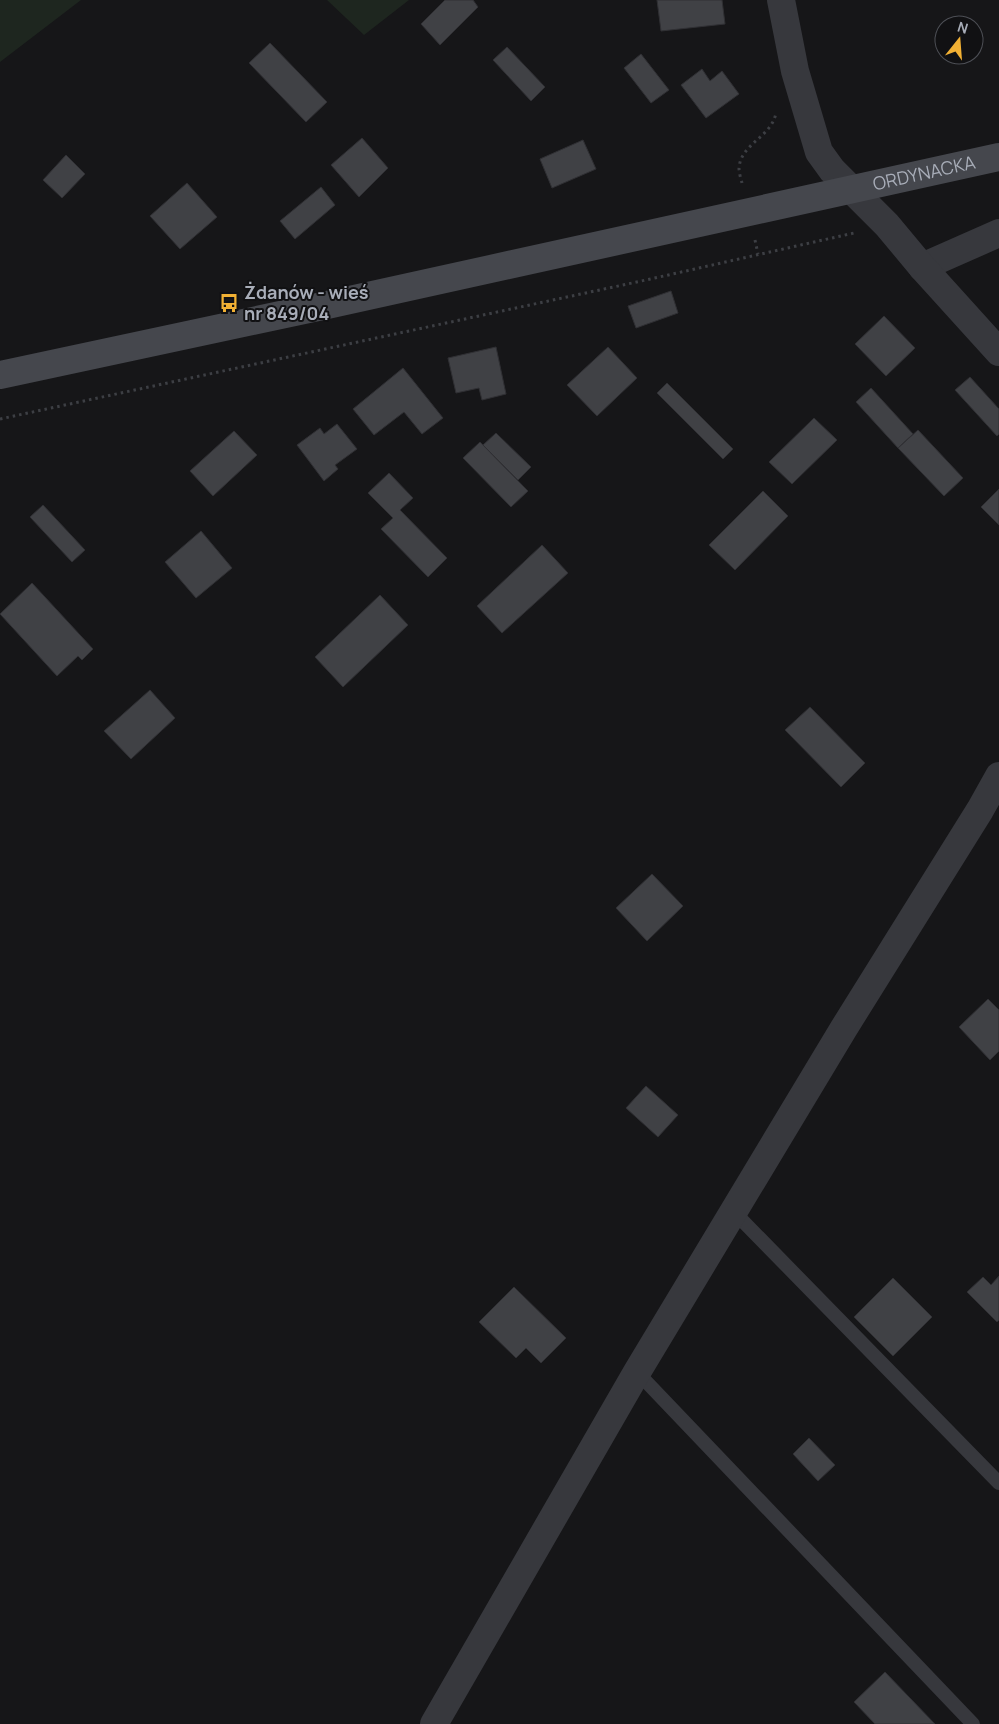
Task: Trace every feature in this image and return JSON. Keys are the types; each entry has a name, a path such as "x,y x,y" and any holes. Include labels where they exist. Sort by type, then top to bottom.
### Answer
{"main road":[{"name":"ORDYNACKA","path":"0,376 318,308 851,188 999,157"}],"street":[{"path":"781,0 795,71 819,152 832,170 887,225 922,267 999,352"},
{"path":"922,267 999,233"},
{"path":"434,1724 637,1372 844,1028 980,810 999,776"}],"lane":[{"path":"734,1212 999,1483"},
{"path":"637,1372 973,1724"}],"path":[{"path":"742,186 739,168 742,156 753,143 766,133 775,119 777,109"},
{"path":"0,419 636,282 887,225"}],"shaded area":[{"path":"0,0 81,0 0,62"},
{"path":"327,0 409,0 364,35"}],"building":[{"path":"445,0 473,0 478,7 440,45 421,24"},
{"path":"657,0 722,0 725,24 661,31"},
{"path":"270,43 327,102 306,122 249,63"},
{"path":"507,47 545,87 531,101 493,60"},
{"path":"641,54 669,90 651,103 624,68"},
{"path":"702,69 710,81 722,71 739,94 706,118 681,85"},
{"path":"362,138 388,168 359,197 331,165"},
{"path":"583,140 596,169 552,188 540,159"},
{"path":"66,155 85,174 62,198 43,180"},
{"path":"187,183 217,217 180,249 150,216"},
{"path":"321,187 335,205 295,239 280,221"},
{"path":"671,291 678,313 636,328 628,306"},
{"path":"884,316 915,348 886,376 855,344"},
{"path":"496,347 506,394 482,400 479,388 456,393 448,358"},
{"path":"608,347 637,378 597,416 567,385"},
{"path":"403,368 443,418 422,434 404,412 374,435 353,409"},
{"path":"970,377 999,409 999,434 997,436 955,390"},
{"path":"667,383 733,449 723,459 657,393"},
{"path":"871,388 913,434 898,448 856,402"},
{"path":"814,418 837,440 792,484 769,462"},
{"path":"337,424 357,449 335,465 338,469 324,481 297,445 320,428 324,434"},
{"path":"918,430 963,478 944,496 898,448"},
{"path":"234,431 257,455 213,496 190,471"},
{"path":"496,433 531,467 518,480 483,445"},
{"path":"480,442 528,491 511,507 463,458"},
{"path":"389,473 413,498 400,510 447,558 428,577 381,529 393,518 368,493"},
{"path":"999,489 999,525 981,507"},
{"path":"763,491 788,516 735,570 709,545"},
{"path":"43,505 85,550 72,562 30,517"},
{"path":"201,531 232,568 196,598 165,562"},
{"path":"542,545 568,573 502,633 477,606"},
{"path":"32,583 93,649 82,660 78,656 57,676 0,614"},
{"path":"380,595 408,625 343,687 315,657"},
{"path":"150,690 175,718 131,759 104,731"},
{"path":"810,707 865,763 841,787 785,730"},
{"path":"652,874 683,906 647,941 616,908"},
{"path":"988,999 999,1010 999,1051 990,1060 959,1027"},
{"path":"646,1086 678,1115 658,1137 626,1108"},
{"path":"999,1276 999,1320 997,1322 967,1292 983,1277 991,1285"},
{"path":"893,1278 932,1317 893,1356 854,1317"},
{"path":"514,1287 566,1338 541,1363 526,1348 516,1358 479,1322"},
{"path":"809,1438 835,1465 818,1481 793,1454"},
{"path":"885,1672 935,1724 875,1724 854,1702"}],"place":[{"name":"Żdanów - wieś nr 849/04","path":"229,303"}]}
